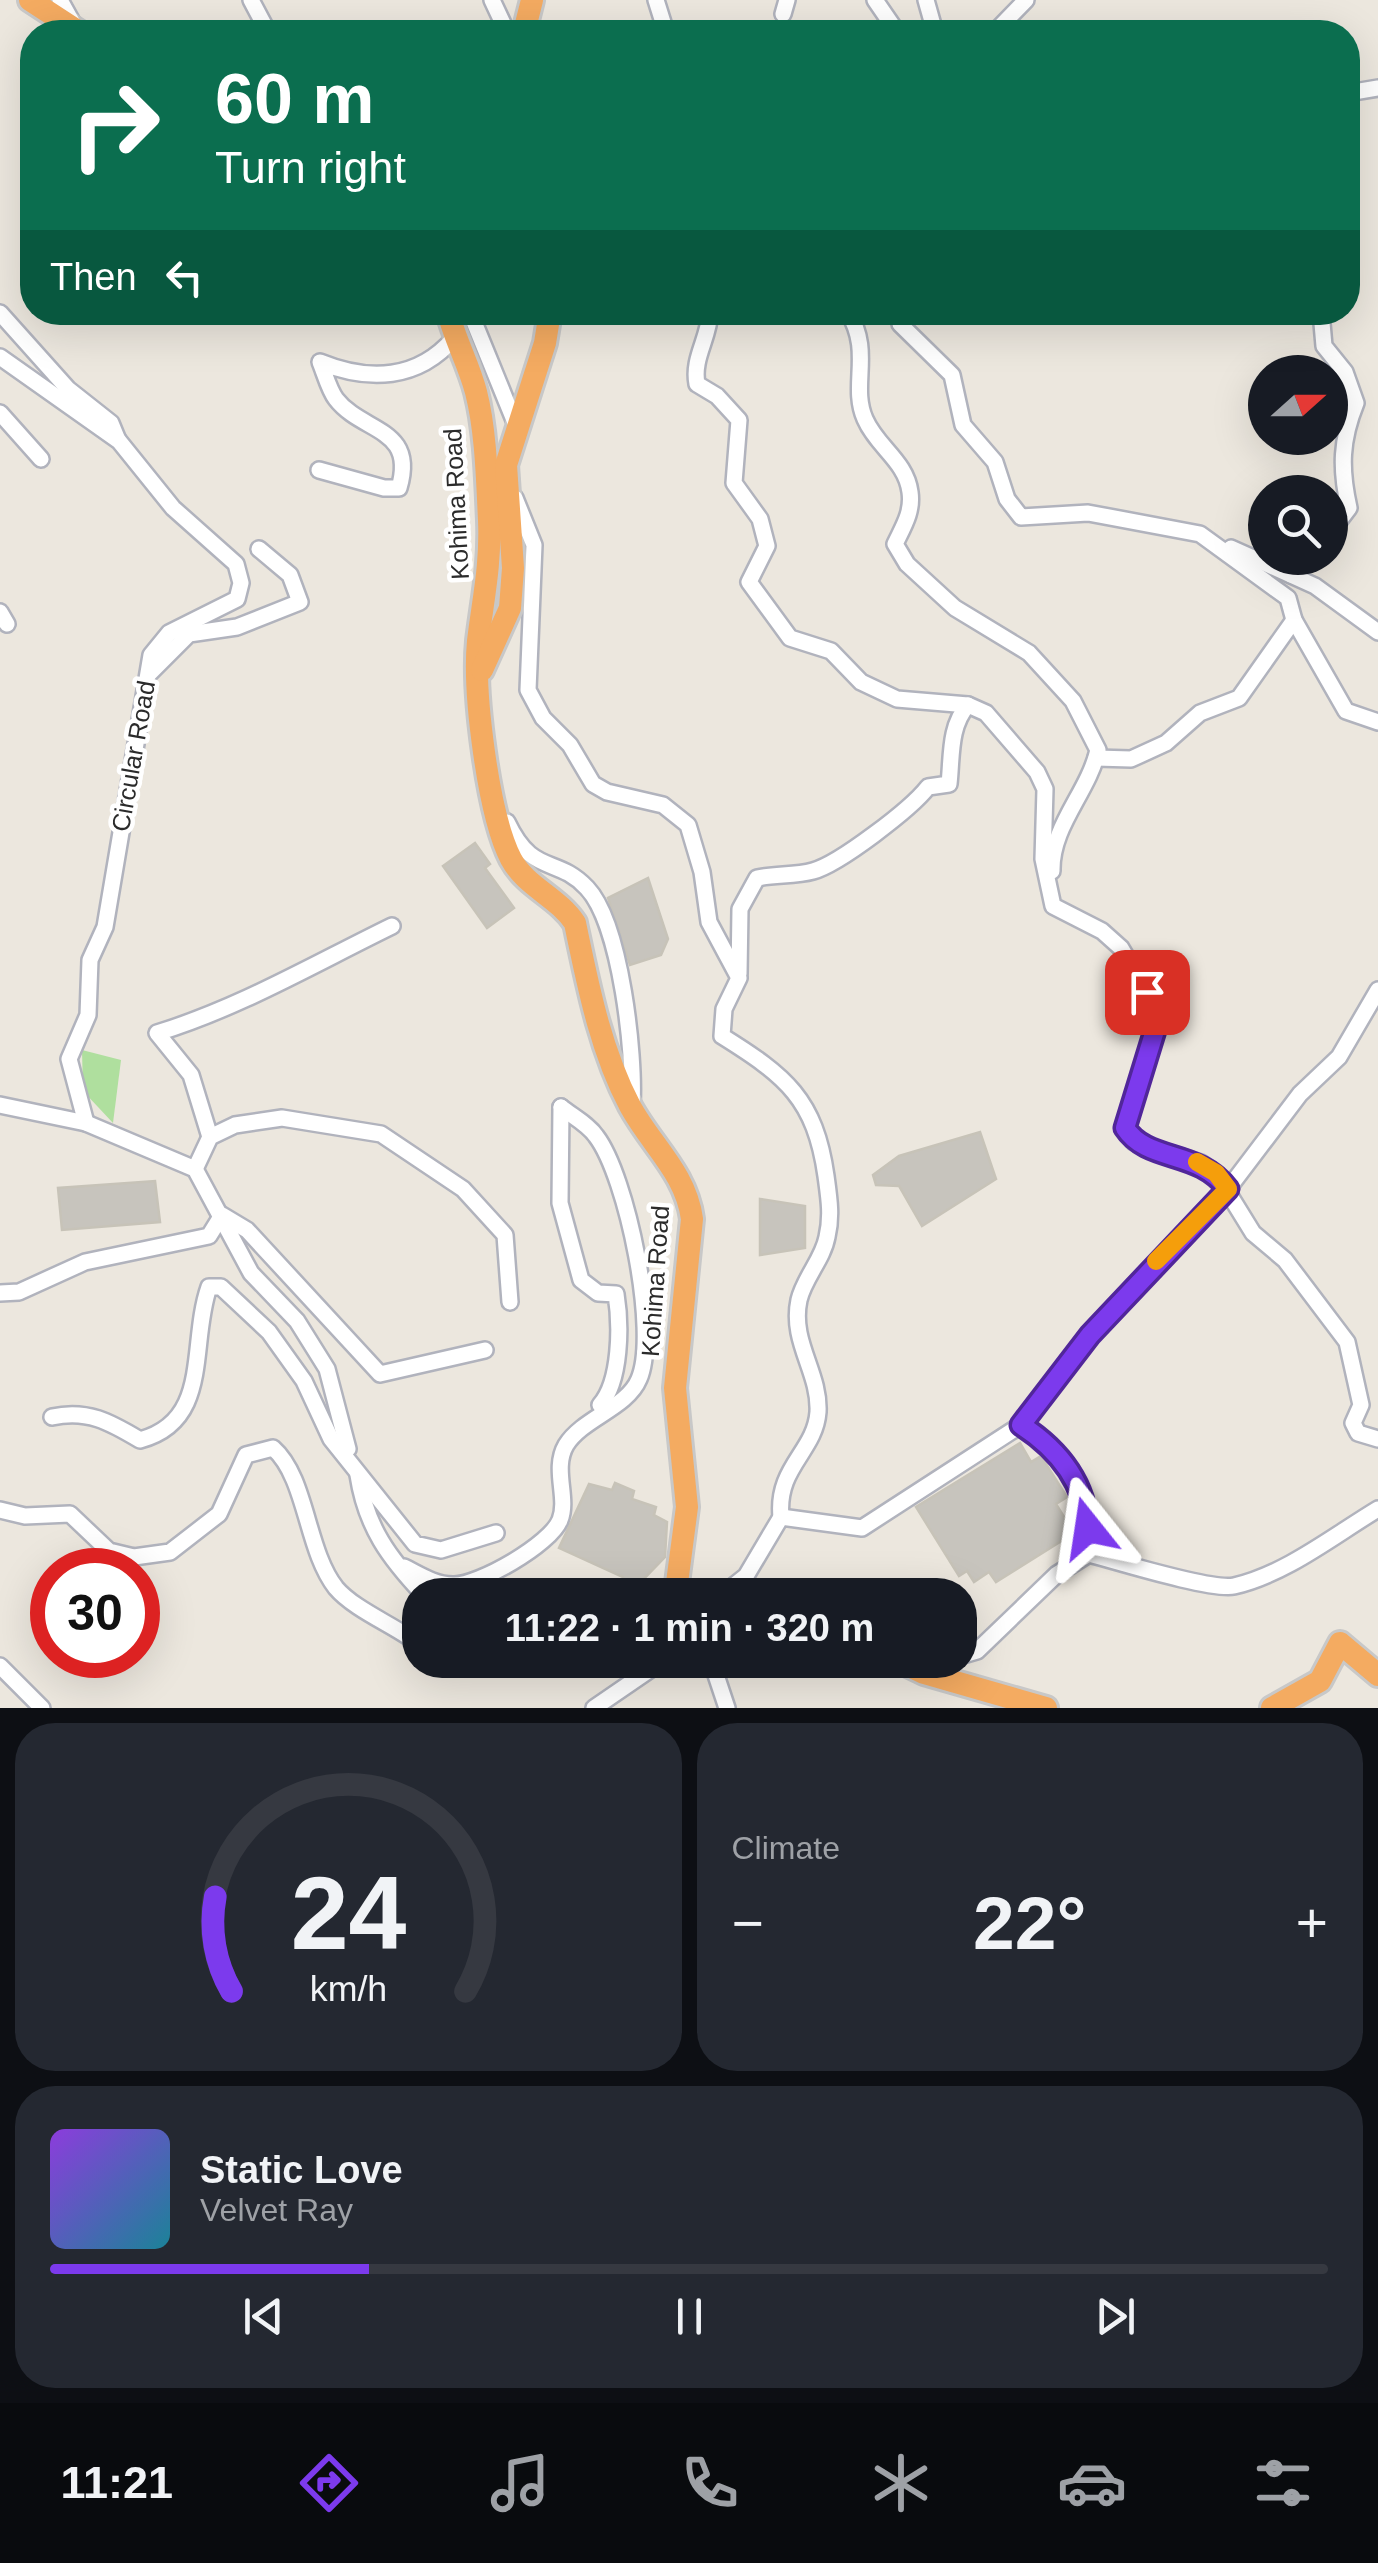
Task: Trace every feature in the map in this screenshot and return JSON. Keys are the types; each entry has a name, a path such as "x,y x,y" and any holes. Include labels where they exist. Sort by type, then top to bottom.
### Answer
{"highway":[{"path":"30,0 60,20"},
{"name":"Kohima Road","path":"451,325 476,392 489,518 490,573 478,642 481,731 494,796 512,860 534,888 564,907 575,923 608,1056 632,1109 689,1197 692,1219 675,1388 687,1507 678,1578"},
{"path":"479,678 510,608 513,568 506,466 548,325"},
{"path":"1272,1708 1320,1681 1340,1643 1378,1675"},
{"path":"941,1678 1046,1708"}],"street":[{"path":"1007,20 1026,0"},
{"path":"0,313 68,389 111,423 119,441"},
{"path":"475,325 516,425"},
{"path":"710,325 694,368 697,384 716,396 738,420 734,483 760,519 766,546 749,582 790,638 830,651 861,682 898,699 968,706 986,712 1037,772 1044,790 1044,859 1053,906"},
{"path":"856,325 861,334 863,415 878,443 902,466 910,488 912,508 896,544 907,564 955,608 1030,653 1072,702 1098,750 1082,796 1060,829 1052,863 1053,906"},
{"path":"901,325 952,375 964,426 995,462 1007,499 1021,516 1088,513 1200,534 1315,586 1378,632"},
{"path":"1322,325 1324,346 1344,372 1356,402 1342,438 1342,475"},
{"path":"320,470 399,488 404,464 387,431 336,399 320,362 354,376 379,377 436,358 454,338"},
{"name":"Circular Road","path":"0,357 119,441 173,508 236,564 240,583 237,598 169,633 150,655 105,927 90,960 88,1016 69,1059 86,1123"},
{"path":"0,414 41,459"},
{"path":"506,466 519,512 534,545 528,690 543,718 570,745 593,784 608,792 663,805 688,825 702,872 709,922 739,978"},
{"path":"1200,534 1288,598 1294,620 1346,710 1378,722"},
{"path":"146,677 189,634 236,627 300,602 290,575 259,549"},
{"path":"1096,758 1131,760 1166,743 1200,713 1239,698 1294,620"},
{"path":"743,1578 781,1517 779,1494 811,1436 818,1412 814,1383 797,1339 799,1299 826,1242 831,1215 816,1127 799,1094 774,1068 722,1036 724,1009 739,978 740,910 758,878 813,871 841,857 912,807 928,788 948,784 953,736 959,716 968,706"},
{"path":"1053,906 1102,932 1120,948 1160,1014 1125,1128 1134,1142 1149,1149 1201,1163 1228,1189 1253,1233 1285,1260 1347,1342 1361,1405 1353,1422 1358,1433 1378,1440"},
{"path":"210,1137 191,1075 157,1033 232,1008 303,968 392,926"},
{"path":"781,1517 862,1528 1021,1425 1090,1335 1228,1189 1300,1094 1339,1057 1378,990"},
{"path":"0,1105 86,1123 195,1169 251,1273 297,1321 327,1368 340,1432 358,1470 363,1509 392,1560 408,1578"},
{"path":"392,1560 432,1582 457,1586 527,1556 550,1537 562,1516 558,1484 563,1450 574,1435 612,1392 616,1294 598,1293 581,1280 560,1203 561,1107 595,1134 616,1172 638,1272 647,1348 638,1382 574,1435"},
{"path":"195,1169 210,1137 236,1125 282,1118 382,1134 463,1188 505,1235 510,1302"},
{"path":"0,1302 85,1262 210,1236 222,1216"},
{"path":"222,1216 246,1230 380,1374 485,1350"},
{"path":"52,1416 74,1412 100,1417 140,1440 161,1434 192,1400 203,1303 208,1287 221,1288 270,1332 304,1381 331,1439 404,1534 426,1549 441,1550 496,1533"},
{"path":"0,1293 19,1292"},
{"path":"1021,1425 1047,1442 1086,1502 1089,1554"},
{"path":"0,1510 25,1516 70,1514 109,1551 134,1556 170,1552 220,1514 246,1455 273,1448 285,1459 310,1536 337,1589 402,1633"},
{"path":"977,1651 1057,1574 1089,1554 1230,1588 1289,1564 1378,1509"},
{"path":"0,1666 42,1708"},
{"path":"594,1708 638,1678"},
{"path":"717,1678 726,1708"}],"green space":[{"path":"82,1050 121,1060 113,1123 83,1091"}],"building":[{"path":"475,843 490,864 485,868 514,908 487,928 443,866"},
{"path":"648,878 668,939 661,955 630,965 608,898"},
{"path":"980,1132 996,1179 922,1226 899,1186 876,1185 873,1175 899,1156"},
{"path":"155,1181 160,1222 62,1230 58,1188"},
{"path":"760,1199 805,1206 805,1248 760,1255"},
{"path":"1020,1443 1031,1462 1041,1456 1067,1497 1056,1504 1074,1533 996,1582 989,1572 977,1580 967,1571 959,1576 916,1507"},
{"path":"615,1483 634,1491 632,1499 656,1507 654,1515 667,1522 665,1557 645,1578 623,1578 559,1548 589,1484 612,1490"}],"slow traffic":[{"path":"1156,1261 1228,1189 1216,1173 1197,1162"}],"route":[{"path":"1088,1528 1086,1502 1070,1471 1047,1442 1021,1425 1090,1335 1228,1189 1216,1173 1201,1163 1149,1149 1134,1142 1125,1128 1160,1014 1147,992"}]}
